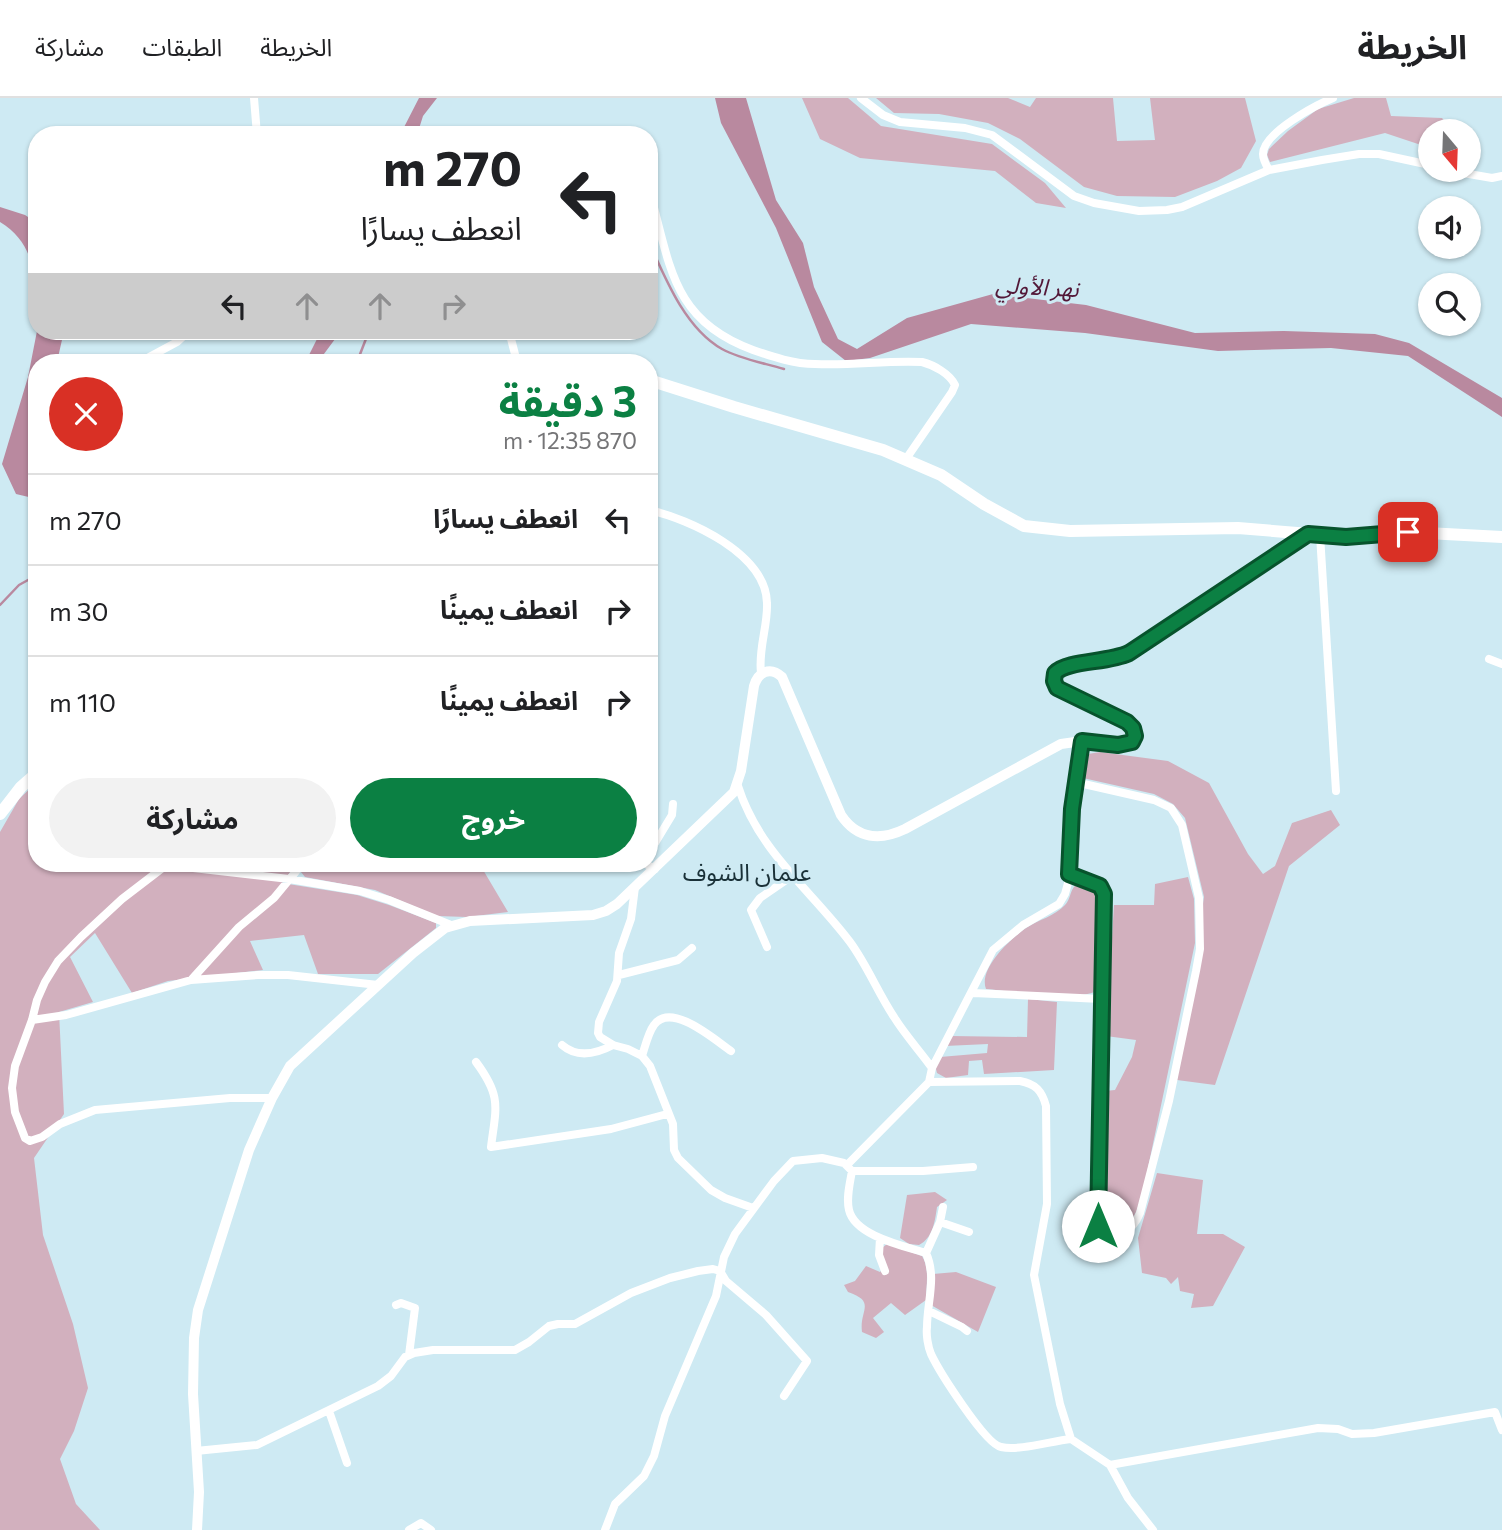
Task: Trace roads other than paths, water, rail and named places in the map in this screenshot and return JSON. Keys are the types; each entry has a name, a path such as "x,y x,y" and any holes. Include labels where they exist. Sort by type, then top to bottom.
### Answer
{"main road":[{"path":"658,383 849,439 906,459 941,475 984,504 1024,526 1062,531 1238,528 1346,537 1408,532 1502,537"},
{"path":"0,814 28,781"}],"street":[{"path":"254,98 256,126"},
{"path":"861,98 883,115 900,122 965,128 992,135 1074,196 1115,208 1153,212 1182,207 1269,170 1359,154 1385,154 1418,162"},
{"path":"1269,170 1262,152 1265,146 1286,126 1333,98"},
{"path":"1481,176 1502,176"},
{"path":"658,221 672,271 682,293 700,320 720,336 767,355 807,364 926,363 953,380 955,385 952,392 906,459"},
{"path":"155,354 179,340"},
{"path":"658,513 692,524 733,550 760,578 767,602 760,656 761,673 754,686 737,786 723,805 658,866"},
{"path":"761,673 773,672 782,677 838,809 850,827 868,836 880,837 898,832 1055,747 1082,741 1127,744 1134,739 1135,732 1127,722 1057,688 1054,676 1057,670 1108,661 1129,653 1314,534 1336,791"},
{"path":"1489,659 1502,664"},
{"path":"926,1253 880,1238 857,1223 848,1206 850,1168 929,1082 932,1068 989,958 999,944 1063,899 1069,874 1075,782 1082,741"},
{"path":"1069,874 1103,890 1105,937 1101,999 1098,1226 1104,1231 1123,1233 1135,1226 1140,1213 1169,1101 1198,960 1199,898 1182,825 1171,808 1154,800 1075,782"},
{"path":"737,786 754,824 792,876 852,945 892,1015 932,1068"},
{"path":"658,838 672,815 673,804"},
{"path":"157,872 122,899 58,961 37,1000 15,1066 12,1088 15,1112 25,1138 30,1141 42,1137 60,1124 95,1110 230,1098 271,1098"},
{"path":"233,872 376,895 451,925"},
{"path":"191,980 239,927 274,898 295,872"},
{"path":"197,1530 199,1492 193,1351 198,1310 249,1150 271,1098 290,1066 426,942 451,925 483,919 593,915 611,908 652,872"},
{"path":"767,947 751,910 760,898 792,876"},
{"path":"635,887 631,919 619,953 618,975 598,1028 600,1037 642,1056 654,1073 667,1114 673,1124 674,1150 686,1168 718,1194 753,1208"},
{"path":"618,975 678,960 692,948"},
{"path":"32,1020 66,1015 191,980 258,975 378,985"},
{"path":"973,992 1101,999"},
{"path":"642,1056 652,1027 665,1018 682,1018 731,1051"},
{"path":"562,1045 578,1054 603,1051 613,1045"},
{"path":"476,1062 496,1094 491,1147 611,1129 667,1114"},
{"path":"929,1082 1020,1081 1034,1085 1044,1097 1047,1204 1034,1275 1059,1404 1071,1439 1110,1465 1128,1498 1153,1530"},
{"path":"605,1530 615,1504 637,1484 649,1466 665,1416 716,1296 728,1244 781,1172 796,1160 822,1158 850,1168 923,1171 973,1167"},
{"path":"943,1207 940,1222 926,1253 931,1275 926,1328 930,1352 956,1395 992,1443 1006,1448 1071,1439"},
{"path":"940,1222 969,1232"},
{"path":"880,1238 879,1255 885,1271"},
{"path":"196,1451 257,1445 383,1383 409,1355 433,1350 515,1350 549,1326 575,1324 631,1293 698,1270 720,1270"},
{"path":"720,1270 726,1281 766,1315 807,1361 784,1396"},
{"path":"397,1305 401,1303 415,1308 409,1355"},
{"path":"929,1311 967,1331"},
{"path":"328,1411 347,1463"},
{"path":"1110,1465 1318,1428 1338,1429 1352,1434 1374,1433 1495,1412 1502,1430"},
{"path":"409,1530 421,1523 431,1530"}],"waterway":[{"path":"658,262 687,315 709,340 736,356 784,369"},
{"path":"360,354 366,340"},
{"path":"0,605 19,585 28,580"}],"district":[{"name":"علمان الشوف","path":"747,873"}],"water label":[{"name":"نهر الأولي","path":"1037,287"}]}
